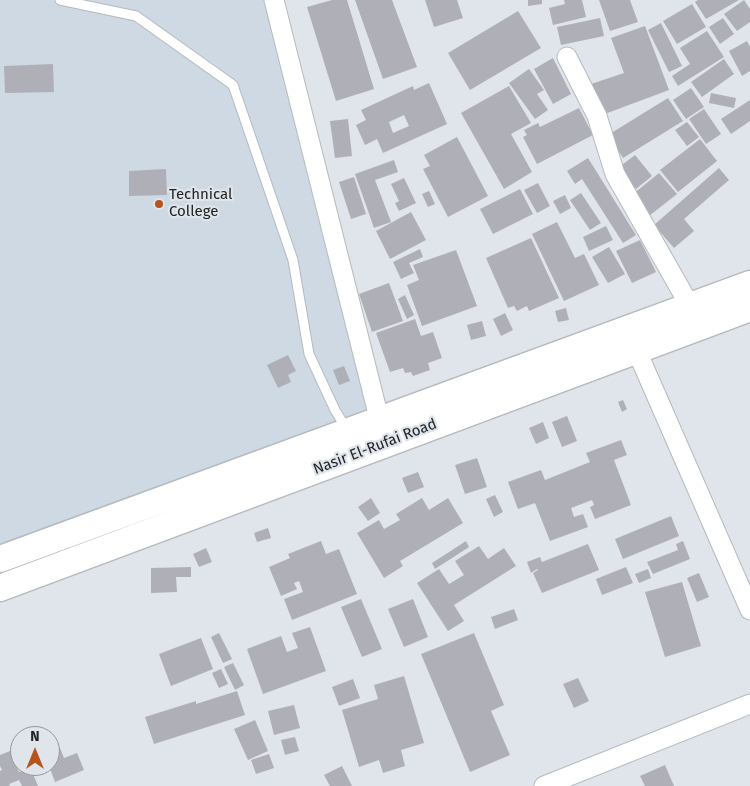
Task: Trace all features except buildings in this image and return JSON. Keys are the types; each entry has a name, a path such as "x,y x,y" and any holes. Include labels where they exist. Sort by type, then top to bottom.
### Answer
{"main road":[{"name":"Nasir El-Rufai Road","path":"0,559 347,430 750,284"},
{"name":"Nasir El-Rufai Road","path":"0,588 750,308"}],"street":[{"path":"274,0 380,418"},
{"path":"567,57 597,116 615,174 690,306"},
{"path":"636,349 750,610"},
{"path":"544,786 750,704"}],"lane":[{"path":"60,0 136,16 233,85 293,260 309,354 335,410 347,430"}],"shaded area":[{"name":"Technical College","path":"0,0 267,0 371,408 0,544"}],"place":[{"name":"Technical College","path":"159,204"}]}
